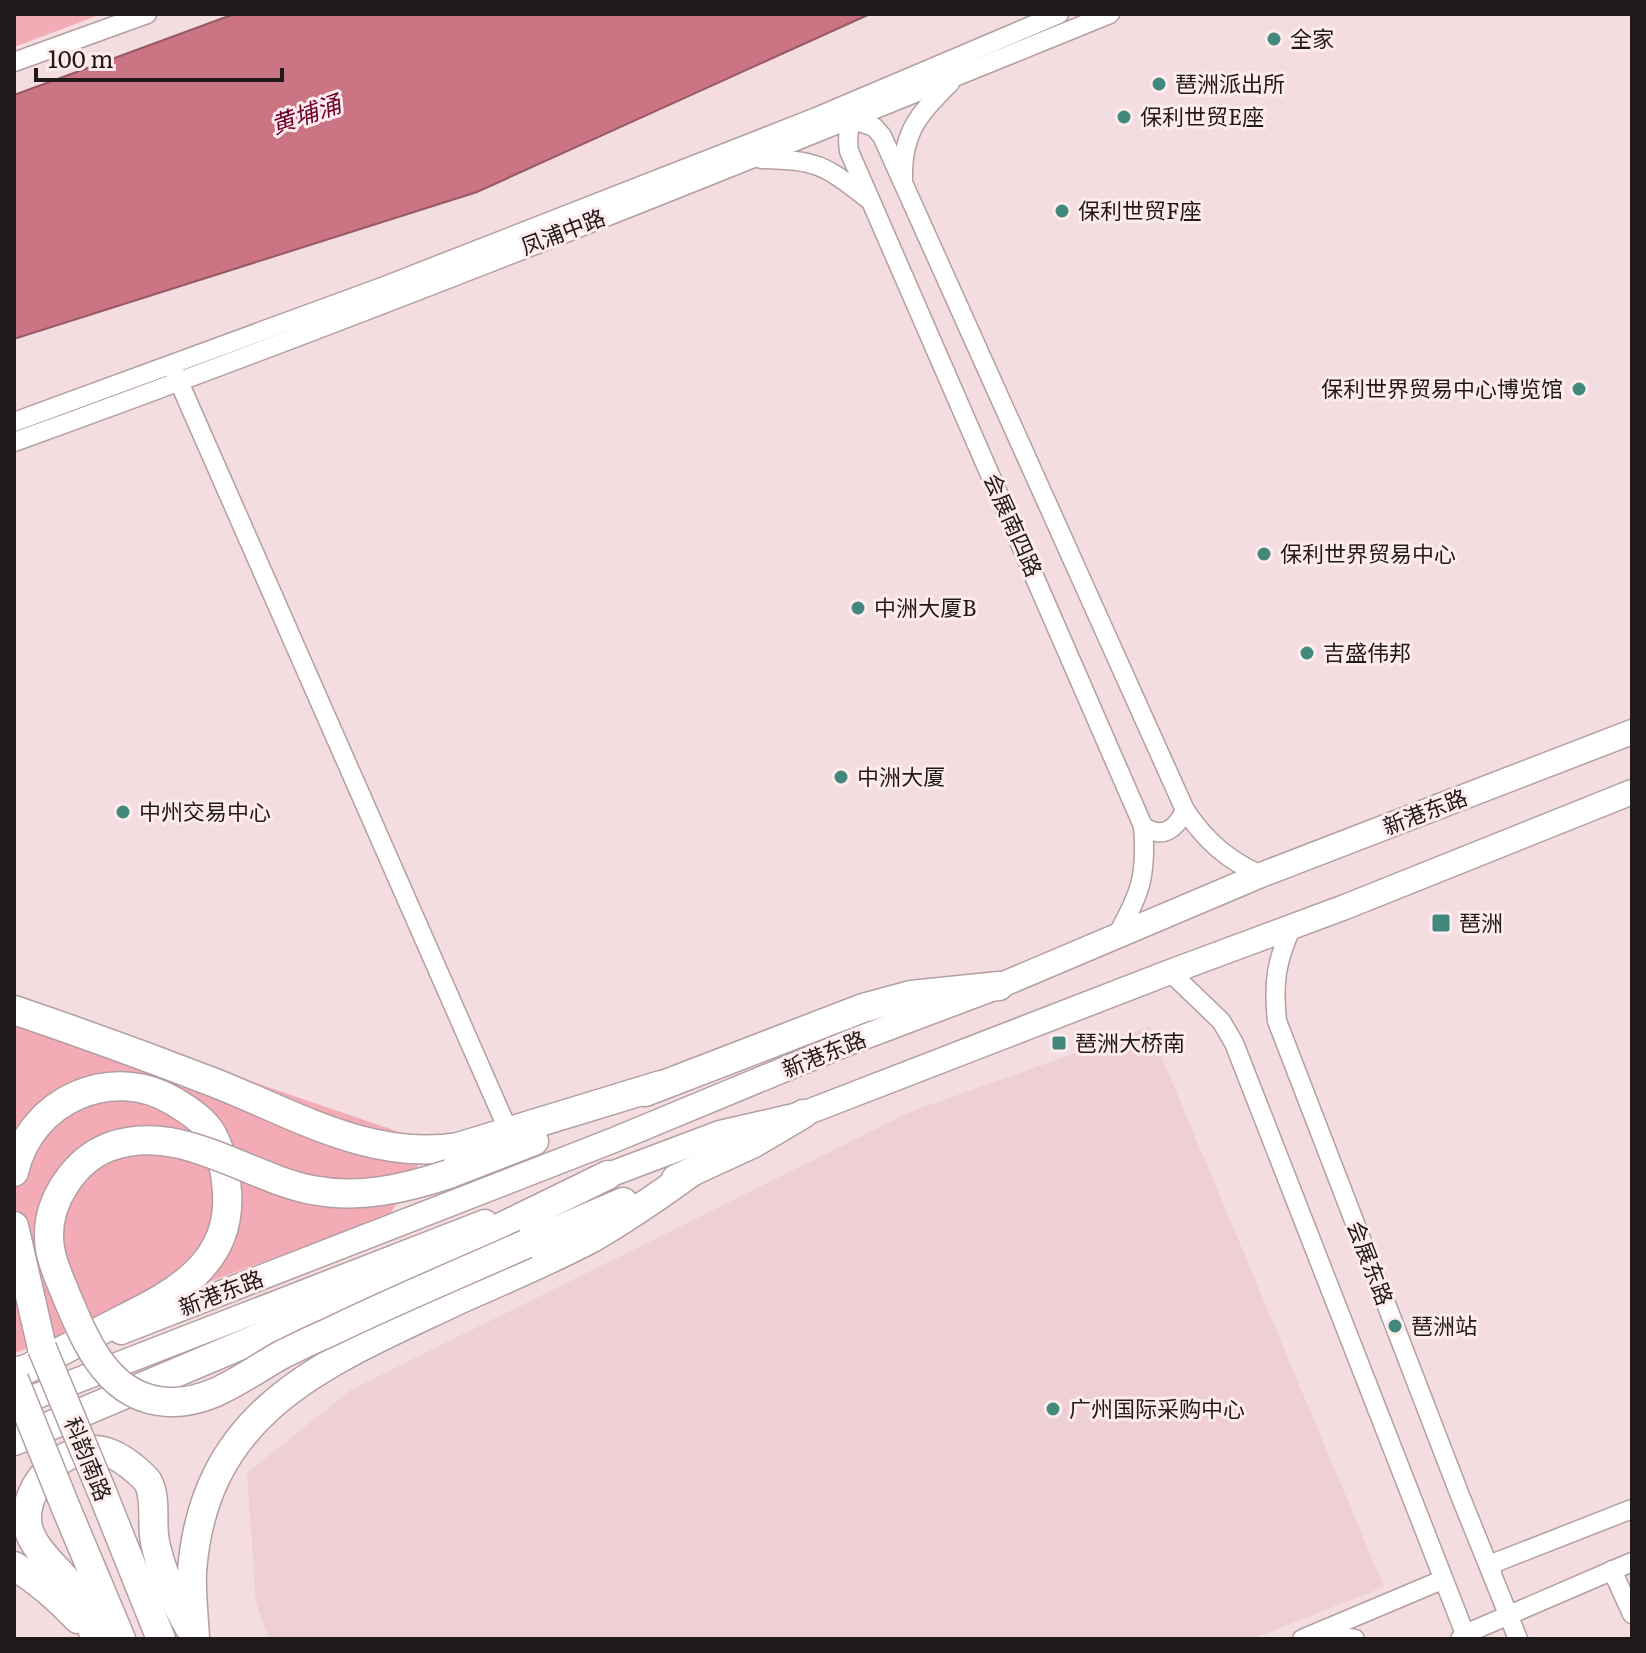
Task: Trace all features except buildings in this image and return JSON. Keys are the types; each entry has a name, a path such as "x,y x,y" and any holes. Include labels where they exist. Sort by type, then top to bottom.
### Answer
{"highway":[{"path":"803,1114 754,1143 285,1353 199,1399 165,1402 149,1399 132,1391 104,1370 85,1340 56,1270 48,1240 58,1196 76,1171 100,1152 136,1141 181,1145 284,1182 327,1192 389,1191 449,1174 661,1085 832,1019 911,995 999,986"},
{"path":"14,1010 106,1040 321,1128 365,1143 412,1149 444,1149 661,1085"},
{"path":"14,1172 26,1140 41,1121 60,1105 84,1092 111,1085 134,1086 164,1095 192,1113 211,1131 227,1188 225,1229 217,1248 196,1274 155,1303 22,1368 14,1226"},
{"path":"196,1639 192,1575 198,1532 207,1499 221,1468 267,1408 287,1390 330,1362 591,1238 637,1211 693,1171"},
{"path":"14,1441 374,1289 608,1175"},
{"name":"科韵南路","path":"22,1368 102,1492 161,1639"},
{"name":"科韵南路","path":"22,1368 66,1508 121,1639"},
{"path":"96,1639 78,1596 33,1538 27,1516 35,1486 48,1469 89,1449 114,1453 148,1482 152,1495 155,1543 172,1593 196,1639"},
{"path":"14,1566 56,1596 78,1619 89,1639"}],"main road":[{"name":"新港东路","path":"22,1368 614,1140 848,1043 999,986 1261,875 1632,732"},
{"name":"新港东路","path":"14,1405 720,1133 803,1114 1292,927 1632,792"}],"street":[{"path":"14,62 147,14"},
{"name":"凤浦中路","path":"14,422 382,287 814,118 1059,14"},
{"name":"凤浦中路","path":"14,442 180,383 1110,14"},
{"path":"904,185 903,160 915,121 957,76"},
{"path":"814,118 853,118 882,90"},
{"name":"会展南四路","path":"1117,935 1139,894 1144,872 1143,826 870,200 847,141 853,118 874,127 882,136 1185,810 1210,844 1230,859 1261,875"},
{"path":"750,159 794,160 824,166 870,200"},
{"path":"172,365 509,1132"},
{"path":"1143,826 1152,832 1167,831 1179,823 1185,810"},
{"name":"会展东路","path":"1292,927 1279,954 1274,989 1277,1021 1518,1639"},
{"path":"1170,972 1221,1021 1234,1043 1464,1637 1632,1562"},
{"path":"1489,1565 1632,1509"},
{"path":"1612,1570 1632,1614"},
{"path":"1302,1639 1442,1580"},
{"path":"1318,1639 1340,1636 1355,1639"}],"shaded area":[{"path":"14,14 102,14 14,47"},
{"path":"14,1000 431,1143 389,1216 14,1353"},
{"path":"1149,1027 1384,1587 1252,1639 269,1639 256,1603 247,1473 351,1390 910,1112"}],"water":[{"name":"黄埔涌","path":"234,14 870,14 477,192 14,339 14,95"}],"place":[{"name":"全家","path":"1274,39"},
{"name":"琶洲派出所","path":"1159,84"},
{"name":"保利世贸E座","path":"1124,117"},
{"name":"保利世贸F座","path":"1062,211"},
{"name":"保利世界贸易中心博览馆","path":"1579,389"},
{"name":"保利世界贸易中心","path":"1264,554"},
{"name":"中洲大厦B","path":"858,608"},
{"name":"吉盛伟邦","path":"1307,653"},
{"name":"中洲大厦","path":"841,777"},
{"name":"中州交易中心","path":"123,812"},
{"name":"琶洲","path":"1441,923"},
{"name":"琶洲大桥南","path":"1059,1043"},
{"name":"琶洲站","path":"1395,1326"},
{"name":"广州国际采购中心","path":"1053,1409"}]}
